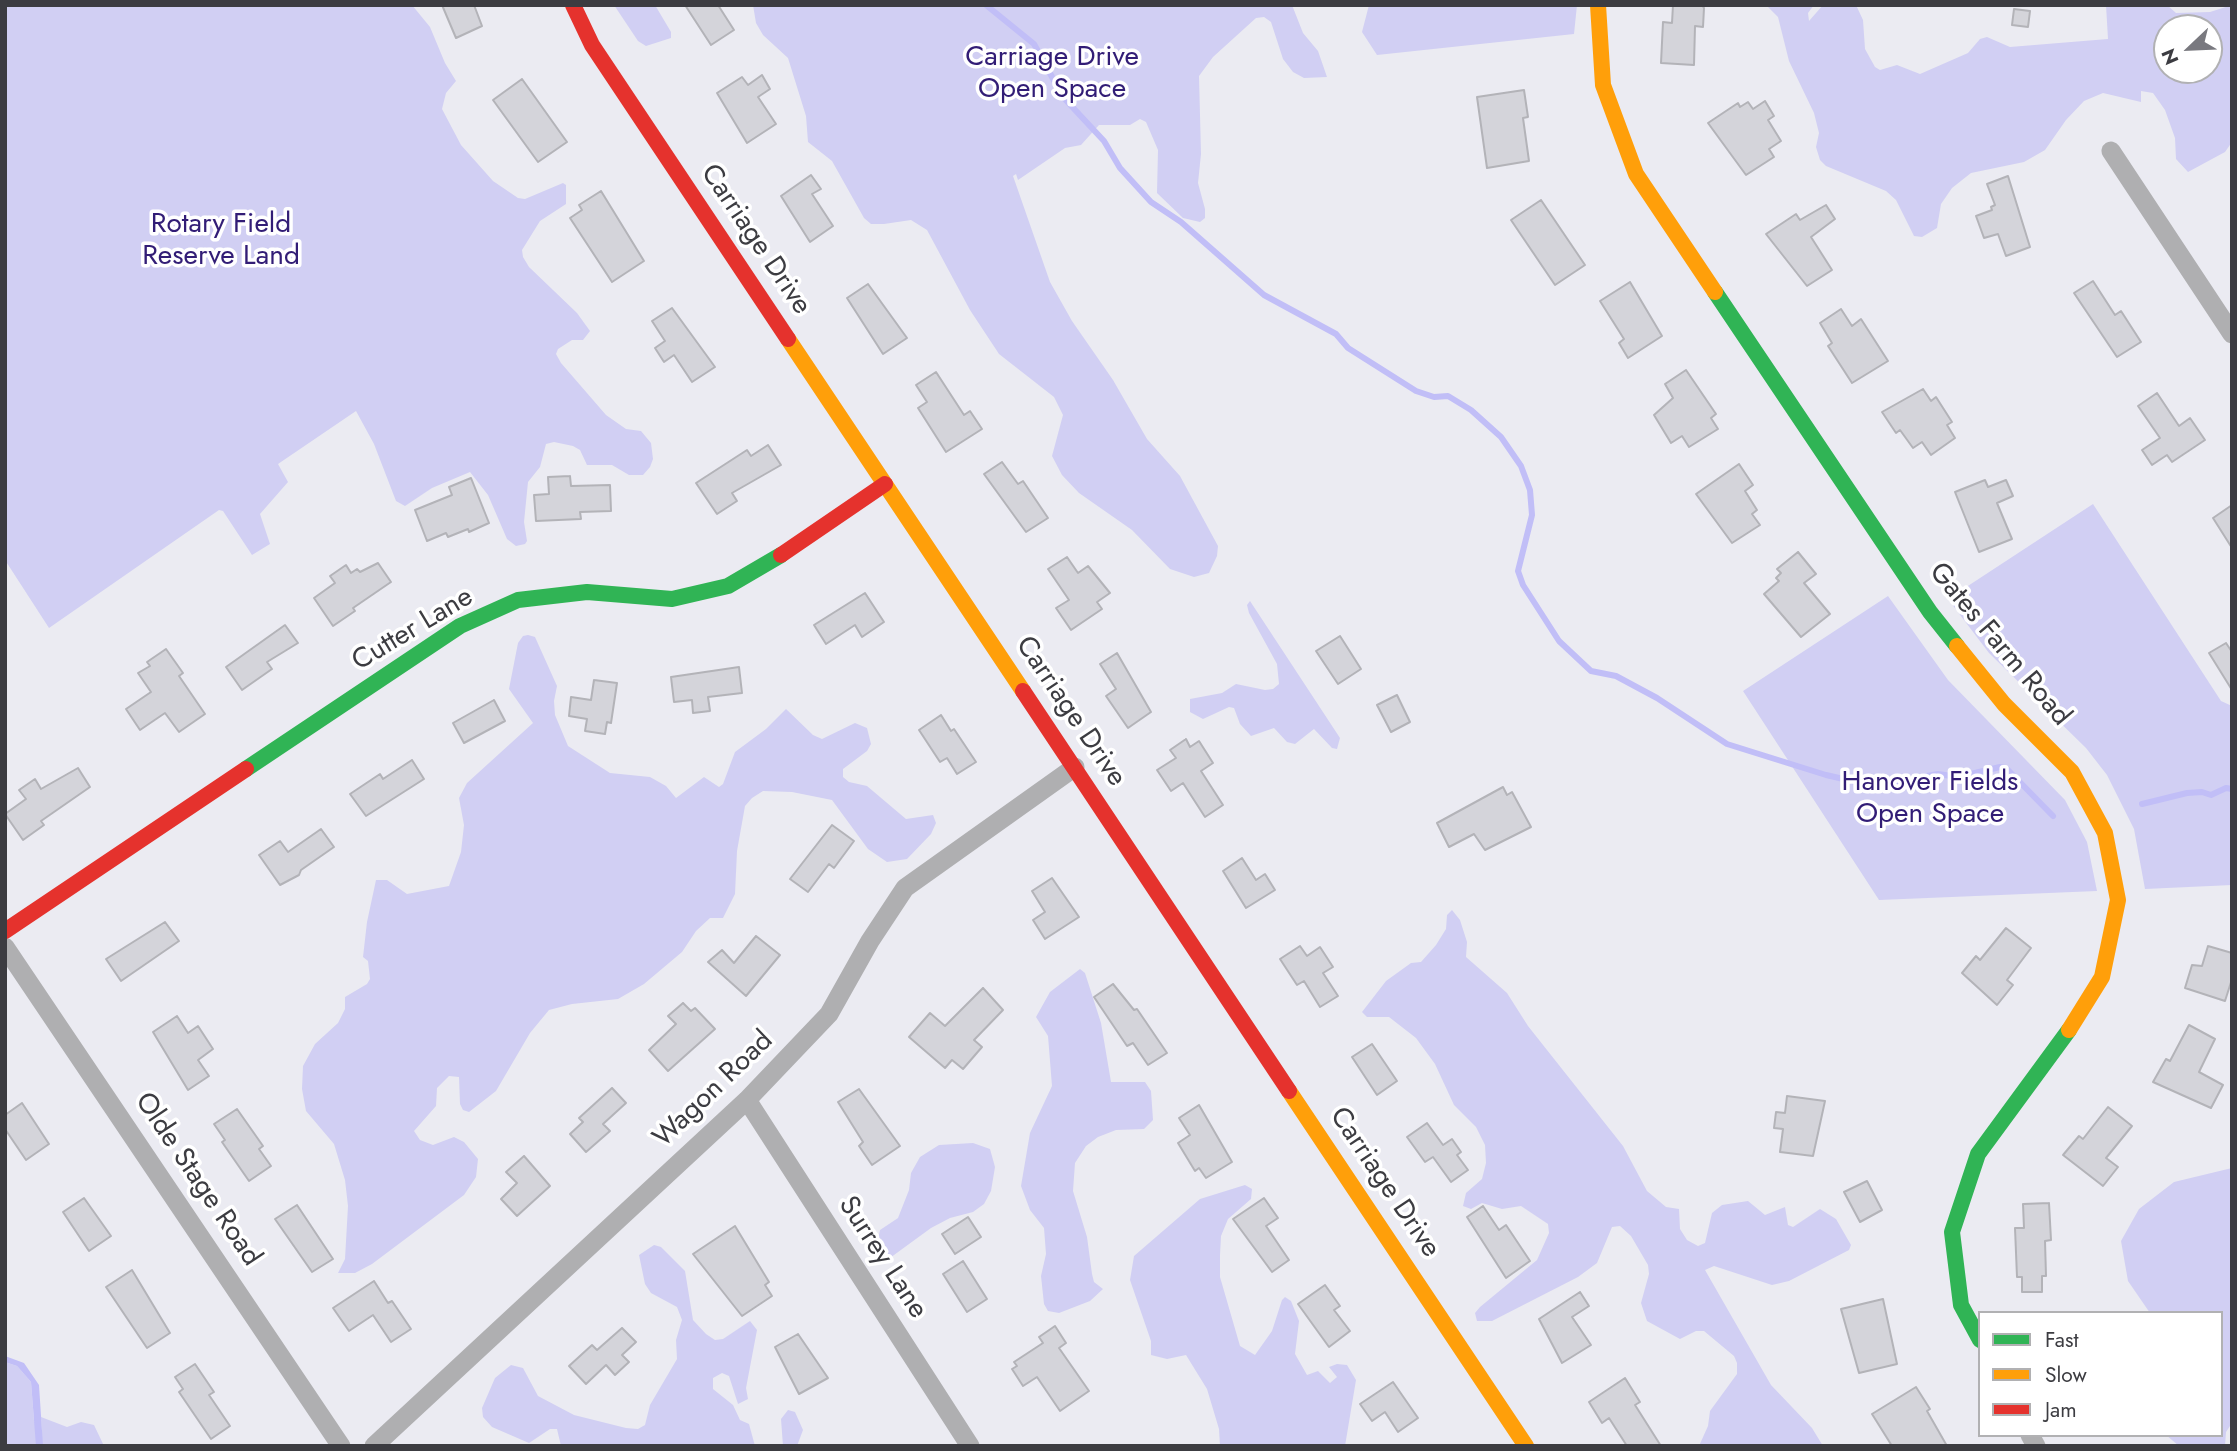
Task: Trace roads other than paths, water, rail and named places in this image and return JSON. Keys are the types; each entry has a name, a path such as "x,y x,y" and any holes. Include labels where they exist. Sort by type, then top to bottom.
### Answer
{"street":[{"name":"Carriage Drive","path":"573,5 593,45 1526,1446"},
{"name":"Gates Farm Road","path":"1598,5 1603,85 1636,174 1930,612 2004,704 2071,772 2105,833 2118,900 2102,977 2059,1046 1978,1154 1952,1232 1961,1305 1978,1336"},
{"path":"2110,150 2232,334"},
{"name":"Cutter Lane","path":"5,931 460,626 518,600 587,592 672,599 728,586 770,562 886,484"},
{"name":"Wagon Road","path":"374,1446 747,1100 829,1014 870,941 905,888 1075,767"},
{"name":"Olde Stage Road","path":"5,947 341,1446"},
{"name":"Surrey Lane","path":"747,1100 970,1446"}],"waterway":[{"path":"986,5 1034,44 1063,97 1104,141 1120,168 1151,202 1181,222 1264,295 1336,334 1348,348 1416,391 1434,397 1448,396 1471,410 1501,437 1521,466 1530,490 1532,515 1518,571 1523,585 1559,641 1591,671 1616,676 1657,698 1727,744 1826,775 1874,786 1938,774 1958,777 2000,767 2007,769 2053,816"},
{"path":"2142,804 2187,793 2202,792 2211,795 2226,788 2232,789"}],"park label":[{"name":"Carriage Drive Open Space","path":"1052,74"},
{"name":"Rotary Field Reserve Land","path":"221,241"},
{"name":"Hanover Fields Open Space","path":"1930,799"}]}
